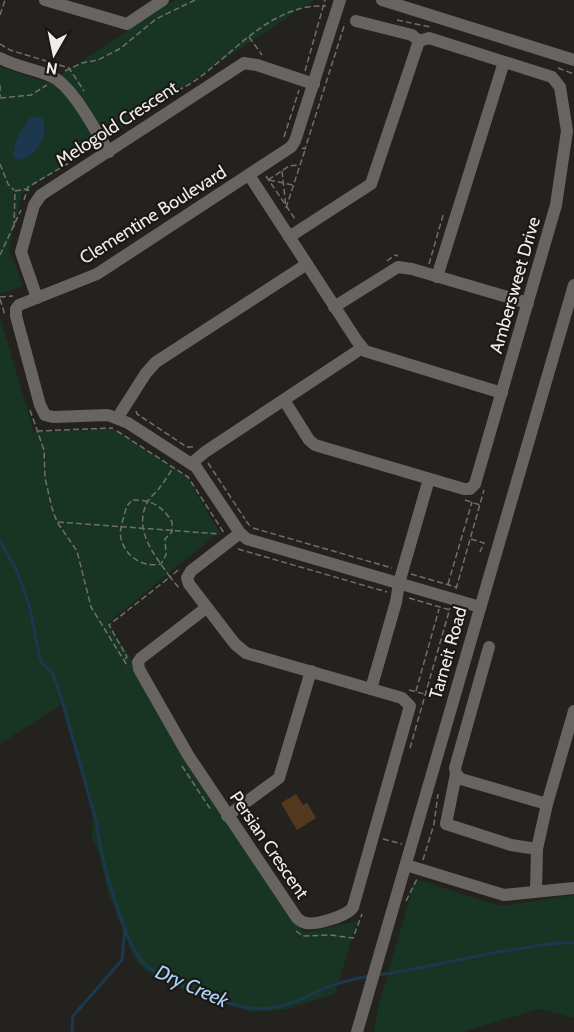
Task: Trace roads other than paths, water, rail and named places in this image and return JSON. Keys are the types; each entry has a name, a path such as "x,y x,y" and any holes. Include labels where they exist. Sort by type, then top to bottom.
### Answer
{"street":[{"path":"45,0 79,5 127,24 163,0"},
{"path":"382,0 573,60"},
{"name":"Clementine Boulevard","path":"242,529 192,463 118,417 101,415 50,417 43,413 15,314 19,305 97,274 287,150 294,143 339,4"},
{"name":"Ambersweet Drive","path":"284,400 315,446 470,489 474,486 556,205 567,131 557,81 552,77 429,39 419,41 412,35 356,21"},
{"path":"289,237 371,184 419,41"},
{"path":"0,58 55,78 70,92 109,152"},
{"path":"437,277 504,62"},
{"name":"Melogold Crescent","path":"37,298 21,252 34,205 39,196 244,63 314,84"},
{"path":"249,175 362,348 380,357 502,393"},
{"path":"118,417 146,373 156,362 307,264"},
{"path":"334,307 393,268 404,267 528,303"},
{"name":"Tarneit Road","path":"357,1032 574,285"},
{"path":"192,463 202,454 362,348"},
{"path":"429,479 399,584 371,689 246,652 235,644 187,581 191,571 242,529 259,543 399,584 480,607"},
{"name":"Persian Crescent","path":"207,608 141,658 138,665 220,812 297,918 303,922 310,923 350,913 408,715 409,704 402,699 371,689"},
{"path":"489,647 455,768 456,774 446,824 511,845 537,849"},
{"path":"220,812 279,778 311,671"},
{"path":"536,890 537,849 547,804 574,711"},
{"path":"456,774 461,779 547,804"},
{"path":"406,865 504,895 574,888"}],"water":[{"path":"33,116 42,118 43,138 30,155 18,160 13,156 16,140 29,118"}],"waterway":[{"name":"Dry Creek","path":"0,541 17,571 29,605 41,662 53,674 61,697 97,824 114,899 130,940 146,965 183,986 230,1003 254,1008 285,1005 336,984 369,976"},
{"path":"72,1032 73,1016 122,960 125,929"},
{"name":"Dry Creek","path":"376,975 486,954 555,943 574,943"}]}
